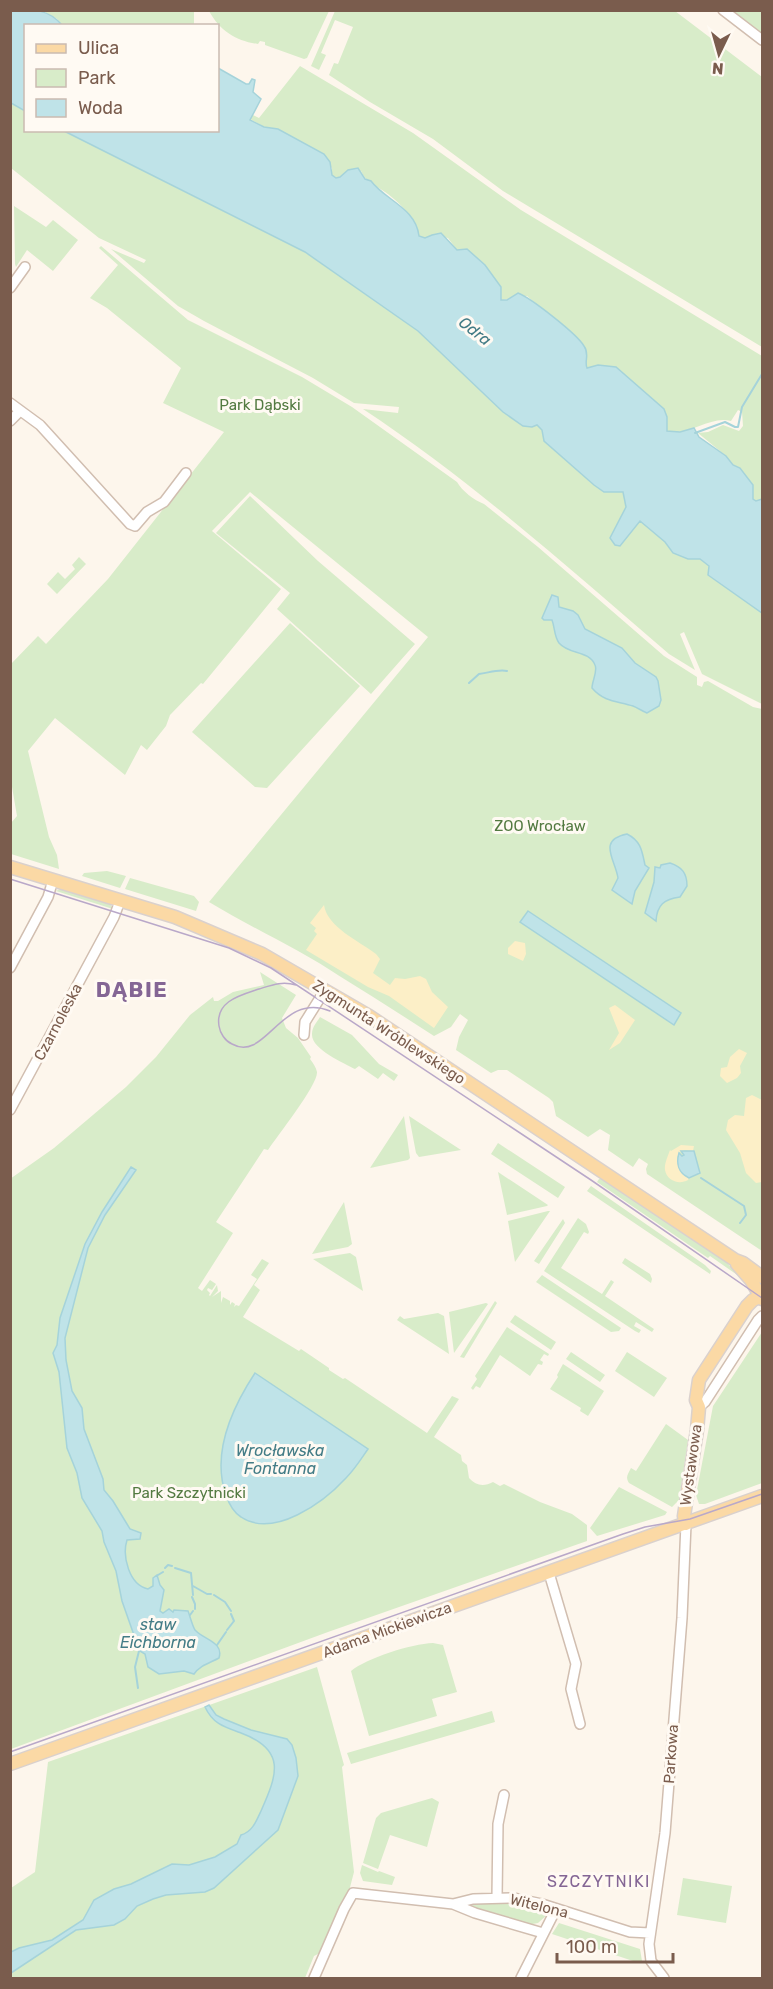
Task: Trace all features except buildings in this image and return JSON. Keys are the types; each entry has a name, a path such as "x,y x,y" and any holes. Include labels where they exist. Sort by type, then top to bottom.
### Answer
{"main road":[{"name":"Zygmunta Wróblewskiego","path":"10,867 175,917 246,946 284,966 425,1053 762,1277"},
{"name":"Zygmunta Wróblewskiego","path":"735,1260 762,1297"},
{"name":"Wystawowa","path":"687,1524 684,1516 699,1407 696,1400 700,1378 747,1306 762,1297"},
{"name":"Adama Mickiewicza","path":"10,1764 762,1496"}],"street":[{"path":"723,10 762,40"},
{"path":"10,288 25,267"},
{"path":"10,403 40,425 130,524 135,526 147,512 164,502 186,473"},
{"path":"10,421 20,411"},
{"path":"10,968 48,897 53,880"},
{"name":"Czarnoleska","path":"10,1110 114,917 120,901"},
{"path":"304,1035 305,1022 325,990"},
{"name":"Wystawowa","path":"699,1407 705,1402 762,1316"},
{"name":"Parkowa","path":"664,1978 651,1961 649,1944 665,1827 687,1524"},
{"path":"549,1573 576,1664 571,1689 580,1724"},
{"name":"Witelona","path":"497,1897 498,1824 504,1795"},
{"name":"Witelona","path":"314,1978 353,1893 453,1904 475,1913 543,1933"},
{"name":"Witelona","path":"453,1904 497,1897 532,1901 630,1932 650,1934"},
{"path":"521,1978 556,1909"}],"green space":[{"path":"43,11 194,11 194,24 61,24"},
{"path":"209,11 329,11 307,58 304,59 265,45 265,42 260,41 258,44 236,38 213,18"},
{"path":"335,11 675,11 762,77 762,347 503,191 433,139 329,75 334,63 338,64 353,27 335,20 321,53 326,55 319,70 311,66"},
{"path":"732,11 762,11 762,34"},
{"path":"300,66 413,133 521,210 762,356 762,499 756,501 753,499 753,485 740,468 733,465 726,456 698,433 708,432 723,425 739,431 743,426 742,412 738,410 731,421 715,421 683,431 667,431 667,425 616,367 598,365 587,368 584,346 527,296 501,300 501,287 493,277 457,250 448,238 432,235 425,238 419,236 414,222 405,210 388,194 367,180 361,171 348,170 336,178 332,175 332,168 278,129 264,127 250,119 253,115 259,118"},
{"path":"10,103 24,110 24,132 66,132 305,252 418,331 503,412 523,426 537,425 542,430 544,441 594,485 604,492 623,492 626,507 610,538 620,545 640,521 665,542 673,553 688,559 700,559 709,566 708,575 762,613 762,704 702,674 684,632 680,634 695,670 669,654 482,496 363,409 398,413 399,407 354,403 313,378 178,306 111,249 144,263 146,260 99,238 11,168"},
{"path":"14,206 46,227 53,220 78,240 53,271 27,250 16,267"},
{"name":"ZOO Wrocław","path":"101,246 188,320 302,377 352,407 457,482 469,495 484,504 538,547 664,656 697,677 697,685 702,687 704,682 708,681 753,707 762,709 762,1251 647,1174 648,1164 639,1158 633,1167 608,1150 610,1135 600,1129 588,1137 556,1116 553,1102 549,1098 507,1070 491,1073 456,1050 459,1037 468,1020 460,1014 451,1027 434,1036 325,967 209,902 428,637 250,492 212,531 281,589 203,684 201,683 170,715 166,726 147,750 141,745 125,775 55,718 28,751 59,869 11,854 11,823 17,816 11,781 11,664 38,636 46,644 108,579 224,432 163,403 181,368 107,308 90,298 118,265 99,248"},
{"path":"250,496 318,561 415,644 371,694 277,609 290,593 216,533"},
{"path":"79,557 86,564 57,594 47,584 58,572 65,579 75,569 72,565"},
{"path":"290,623 360,686 267,788 255,787 192,732"},
{"path":"107,871 126,876 120,888 82,876 84,873"},
{"path":"130,878 194,896 199,902 196,911 125,889"},
{"path":"56,891 110,904 113,909"},
{"name":"Park Szczytnicki","path":"260,972 296,995 282,1018 286,1028 298,1038 311,1057 317,1072 316,1079 268,1150 264,1149 216,1222 233,1233 198,1288 202,1291 210,1280 216,1284 212,1290 208,1288 207,1290 210,1296 217,1285 218,1291 212,1297 221,1291 221,1303 223,1297 230,1301 230,1305 232,1302 235,1304 234,1307 239,1306 257,1279 251,1275 262,1259 269,1263 254,1285 260,1290 243,1317 299,1351 301,1349 329,1370 345,1378 427,1433 452,1396 459,1399 434,1437 461,1455 462,1461 467,1465 469,1478 480,1485 493,1482 500,1486 504,1484 540,1502 572,1514 587,1525 587,1541 328,1632 11,1749 10,1179 54,1148 126,1087 156,1057 190,1015 213,997 214,1001 218,1001 233,992 264,985"},
{"path":"320,1017 352,1035 379,1064 398,1075 394,1081 383,1073 378,1079 359,1066 355,1069 322,1050 313,1040 312,1034"},
{"path":"404,1116 410,1158 370,1168"},
{"path":"409,1116 461,1150 419,1157 416,1153"},
{"path":"498,1143 565,1187 558,1198 491,1154"},
{"path":"498,1172 548,1205 507,1215"},
{"path":"602,1179 725,1261 743,1279 710,1256 708,1258 597,1182"},
{"path":"591,1186 705,1265 711,1271 710,1274 587,1191"},
{"path":"344,1202 352,1244 348,1247 312,1254"},
{"path":"550,1211 515,1262 508,1221"},
{"path":"578,1218 586,1224 589,1232 588,1234 584,1232 561,1268 602,1294 611,1280 614,1282 605,1296 654,1329 652,1332 636,1322 634,1326 641,1330 639,1333 635,1331 544,1271"},
{"path":"563,1219 565,1223 539,1264 534,1261"},
{"path":"350,1253 356,1257 363,1291 313,1259"},
{"path":"625,1258 650,1274 651,1283 622,1263"},
{"path":"542,1275 621,1328 619,1331 611,1332 536,1282"},
{"path":"495,1301 497,1303 464,1358 460,1357"},
{"path":"488,1304 454,1353 449,1312"},
{"path":"438,1313 444,1316 449,1354 397,1320 400,1316 404,1319"},
{"path":"515,1315 556,1342 551,1350 510,1322"},
{"path":"507,1327 549,1354 548,1356 544,1354 540,1360 543,1362 542,1365 538,1364 530,1376 500,1355 480,1388 476,1386 473,1390 471,1388 477,1379 475,1376"},
{"path":"762,1332 762,1483 705,1504 699,1504 696,1495 713,1406"},
{"path":"571,1352 605,1375 600,1382 566,1359"},
{"path":"627,1352 667,1378 654,1397 615,1371"},
{"path":"563,1364 604,1391 588,1416 580,1411 581,1408 550,1389"},
{"path":"666,1424 688,1440 679,1500 672,1507 629,1483 627,1479 631,1468 636,1471"},
{"path":"619,1487 667,1512 665,1515 597,1536 590,1528"},
{"path":"433,1643 443,1645 457,1692 432,1699 437,1716 369,1736 351,1671 367,1661 390,1652"},
{"path":"317,1667 344,1765 342,1767 354,1872 348,1895 335,1917 320,1953 314,1956 305,1978 11,1978 11,1888 35,1872 48,1762"},
{"path":"492,1711 495,1722 351,1764 347,1753"},
{"path":"432,1798 439,1802 427,1847 390,1835 378,1869 363,1863 376,1818 381,1813"},
{"path":"362,1865 395,1877 392,1885 363,1881 360,1873"},
{"path":"683,1878 732,1886 726,1923 677,1915"},
{"path":"506,1901 546,1910 547,1915 538,1923 527,1925 473,1909 472,1906 475,1903"},
{"path":"559,1923 640,1949 642,1961 639,1963 552,1934"}],"sand":[{"path":"324,905 326,913 337,927 380,959 373,973 390,985 395,978 420,976 426,979 432,992 448,1007 434,1028 389,996 368,987 306,950 317,934 314,931 316,928 310,923"},
{"path":"515,941 525,943 526,954 523,961 508,954 508,948"},
{"path":"615,1005 635,1020 620,1043 609,1050 619,1033 609,1008"},
{"path":"739,1049 747,1053 740,1066 741,1073 727,1083 720,1076 721,1068 727,1067 730,1057"},
{"path":"752,1095 762,1100 762,1182 756,1183 746,1173 740,1153 726,1130 728,1120 735,1115 744,1116 746,1098"},
{"path":"681,1145 694,1146 693,1151 679,1152 677,1158 685,1176 689,1178 677,1182 668,1177 665,1165 670,1150"}],"water":[{"path":"10,11 44,12 61,24 24,24 24,110 11,103"},
{"name":"Odra","path":"219,69 246,84 249,84 252,79 255,80 253,92 261,99 250,120 264,127 278,129 324,154 330,162 332,175 336,178 348,170 358,168 365,179 371,181 406,211 417,226 419,236 425,238 441,233 457,250 467,249 485,265 501,287 501,300 507,300 518,293 563,325 580,340 586,349 587,368 598,365 616,367 664,409 667,417 667,431 680,432 694,428 699,437 726,456 733,465 740,468 753,485 753,499 756,501 762,499 762,613 708,575 709,566 700,559 688,559 673,553 665,542 640,521 620,546 615,545 610,538 626,507 623,492 604,492 594,485 544,441 542,430 537,425 523,426 503,412 418,331 305,252 66,132 219,132"},
{"path":"552,595 558,597 559,607 578,615 585,629 622,648 635,663 656,677 661,700 659,706 647,713 633,706 606,699 592,688 596,670 592,660 563,647 556,638 552,620 542,618"},
{"path":"627,834 638,843 645,865 649,868 635,891 632,904 612,890 618,878 610,846 618,837"},
{"path":"670,863 683,871 687,886 680,897 662,904 656,921 645,913 654,882 655,867 660,868 661,865"},
{"path":"528,911 681,1013 674,1025 520,922"},
{"path":"681,1151 694,1151 700,1173 689,1178 680,1171 679,1153 684,1155"},
{"name":"staw Eichborna","path":"131,1167 136,1170 105,1215 88,1248 65,1338 66,1360 72,1391 82,1408 84,1429 103,1479 104,1490 130,1529 141,1533 140,1539 127,1540 128,1569 136,1582 148,1589 153,1586 153,1578 157,1575 164,1590 160,1611 163,1613 169,1609 173,1612 174,1610 188,1611 195,1630 219,1648 219,1658 202,1666 194,1674 184,1671 159,1674 148,1667 145,1654 138,1650 140,1642 135,1638 122,1601 116,1571 102,1531 82,1498 77,1473 67,1448 59,1372 53,1353 57,1345 60,1318 85,1244 102,1212"},
{"name":"Wrocławska Fontanna","path":"255,1373 368,1449 349,1475 312,1507 283,1521 268,1524 254,1523 236,1513 228,1502 222,1479 221,1463 226,1431"},
{"path":"209,1705 216,1715 224,1719 251,1730 287,1739 292,1745 298,1776 278,1830 214,1888 205,1892 166,1895 137,1906 125,1919 114,1925 76,1930 11,1973 11,1952 52,1940 83,1920 94,1900 172,1864 189,1865 215,1857 237,1844 241,1835 253,1826 274,1775 272,1756 266,1747 256,1740 215,1721 205,1707"}],"waterway":[{"path":"695,433 725,422 738,427 742,407 762,374"},
{"path":"469,683 479,674 507,671"},
{"path":"701,1178 744,1206 746,1215 740,1223"},
{"path":"165,1568 168,1565 172,1566"},
{"path":"175,1568 191,1573 193,1595"},
{"path":"158,1575 163,1572"},
{"path":"193,1586 211,1594"},
{"path":"214,1595 225,1602 231,1611"},
{"path":"192,1597 195,1609"},
{"path":"190,1615 193,1611"},
{"path":"227,1630 234,1621 231,1614"},
{"path":"217,1645 226,1632"},
{"path":"138,1688 135,1667 139,1651"}],"tram line":[{"path":"10,879 229,948 271,968 591,1180 762,1298"},
{"path":"296,985 286,983 273,985 231,1000 225,1005 219,1017 223,1036 232,1044 244,1047 255,1044 299,1010 313,1007 330,1011"},
{"path":"10,1752 623,1534 645,1527 690,1519 762,1494"}],"district":[{"name":"DĄBIE","path":"132,989"},
{"name":"SZCZYTNIKI","path":"599,1881"}],"park label":[{"name":"Park Dąbski","path":"260,405"}]}
